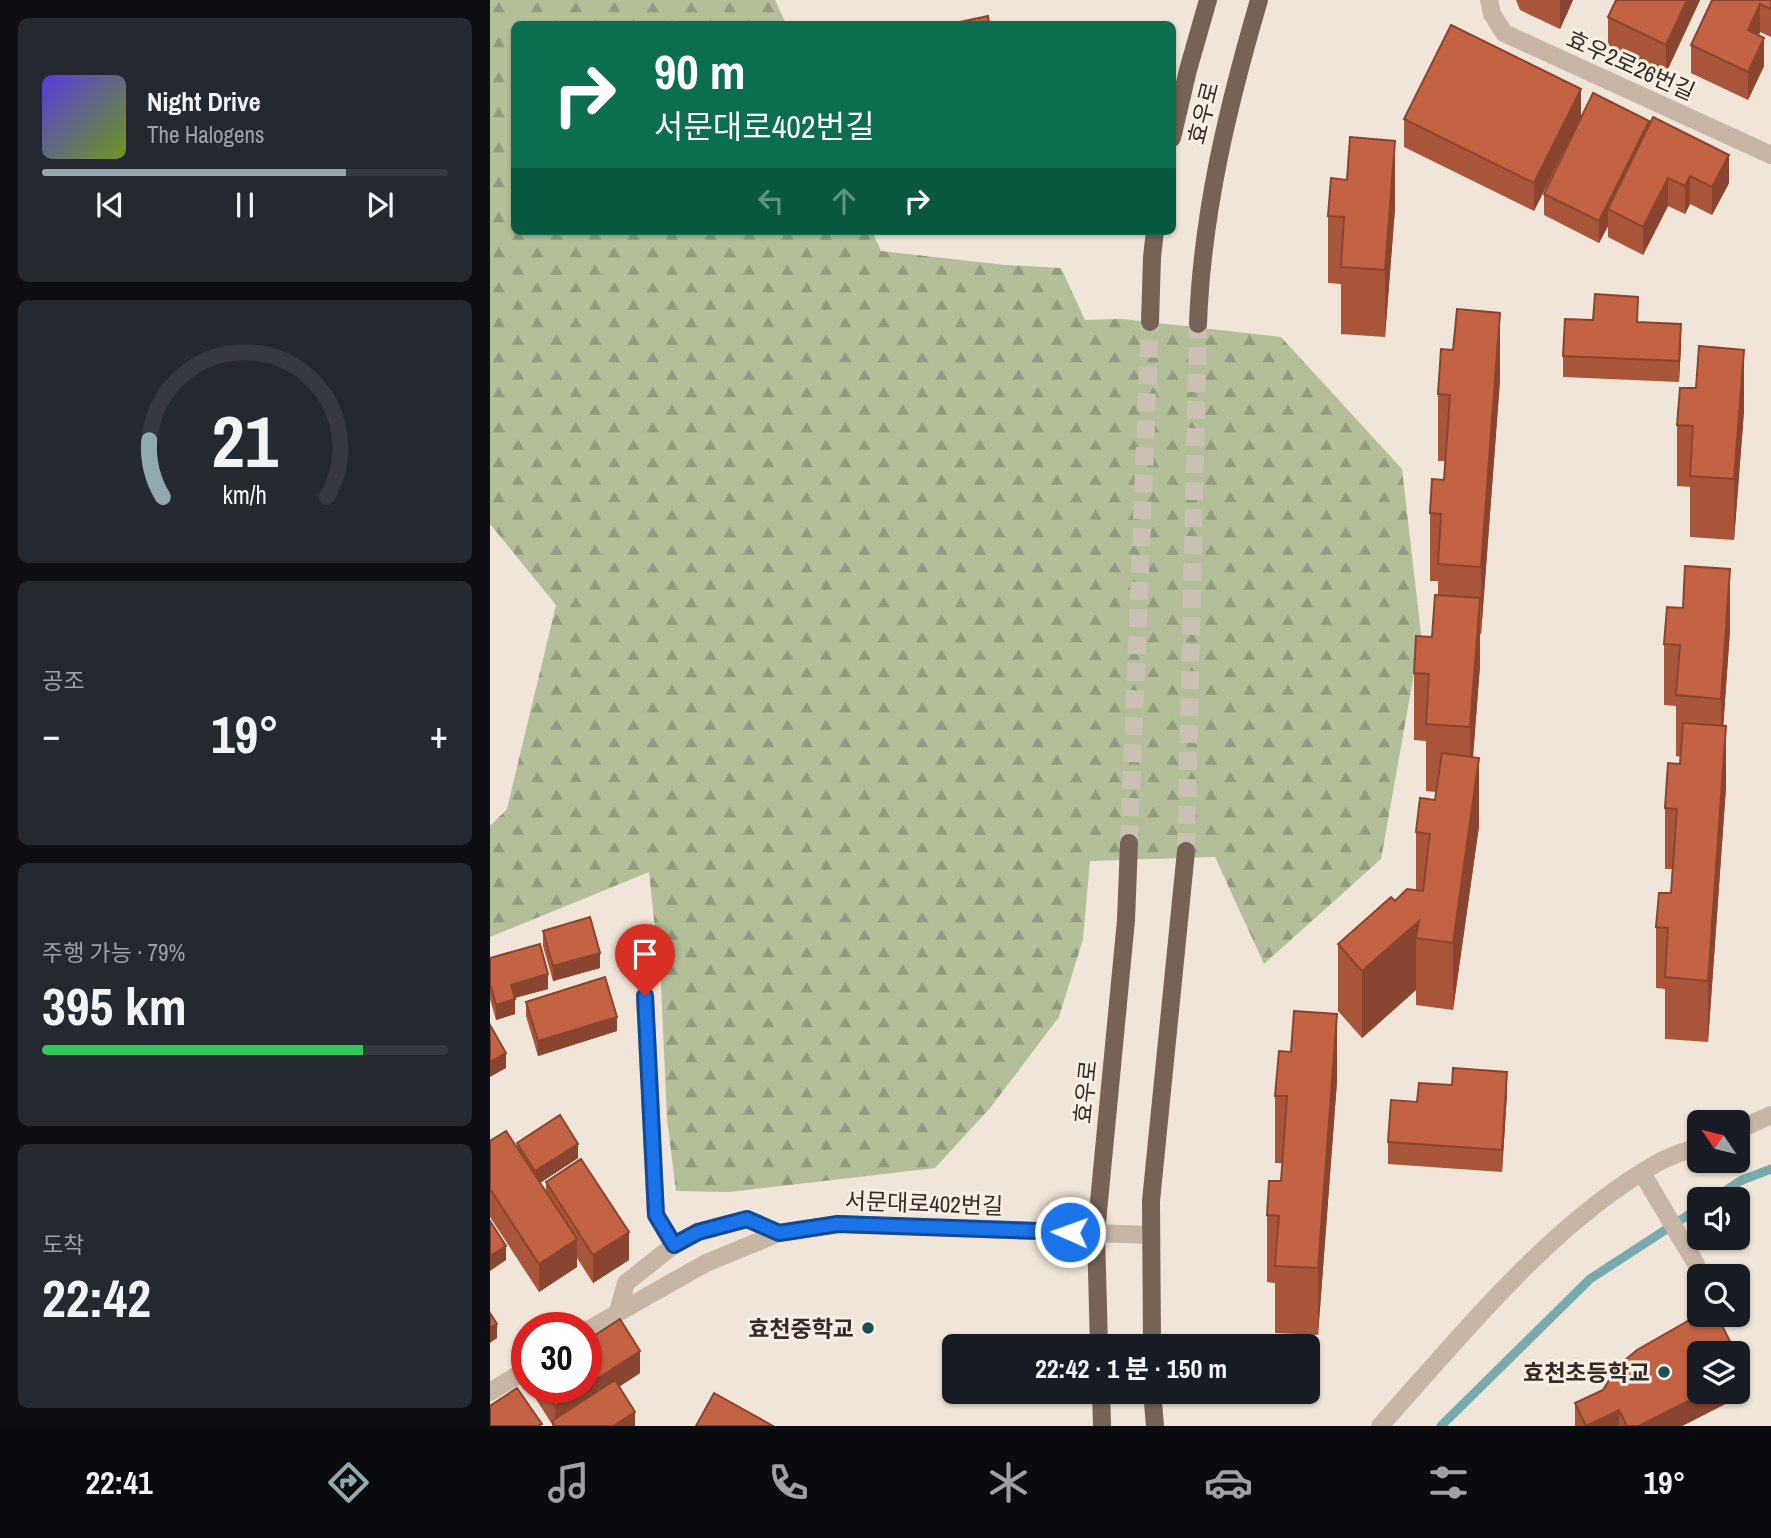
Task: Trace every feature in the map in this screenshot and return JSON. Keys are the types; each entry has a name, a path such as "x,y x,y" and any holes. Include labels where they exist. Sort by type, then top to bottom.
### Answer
{"main road":[{"name":"효우로","path":"1176,121 1208,0"},
{"name":"효우로","path":"1198,324 1200,274 1216,163 1259,0"},
{"path":"1150,323 1155,235"},
{"name":"효우로","path":"1099,1334 1096,1233 1126,920 1129,843"},
{"path":"1152,1334 1151,1201 1186,852"},
{"path":"1101,1404 1102,1426"},
{"path":"1153,1404 1155,1426"}],"street":[{"name":"효우2로26번길","path":"1489,0 1492,14 1504,33 1771,155"},
{"path":"645,996 656,1215 674,1245"},
{"path":"1750,1125 1771,1115"},
{"path":"1380,1426 1514,1278 1595,1205 1660,1161 1687,1151"},
{"path":"1642,1173 1692,1258"},
{"path":"618,1312 626,1283 674,1245 698,1232 747,1219 779,1233"},
{"name":"서문대로402번길","path":"602,1322 706,1264 779,1233 838,1224 1151,1236"},
{"path":"490,1392 511,1379"}],"green space":[{"path":"490,0 775,0 785,21 511,21 511,235 874,235 881,251 1005,265 1061,268 1085,320 1123,319 1281,337 1402,469 1421,634 1381,859 1264,964 1215,857 1090,861 1083,939 1059,1017 990,1108 935,1168 729,1192 676,1191 667,1119 661,985 649,872 490,937 490,826 507,809 556,605 490,524"}],"building":[{"path":"1616,0 1687,0 1666,45 1608,17"},
{"path":"1712,0 1771,0 1771,9 1760,4 1748,30 1764,38 1748,72 1691,45"},
{"path":"988,16 989,21 965,21"},
{"path":"1451,25 1581,89 1534,183 1404,119"},
{"path":"1593,93 1649,121 1599,221 1544,194"},
{"path":"1653,117 1729,155 1712,187 1690,176 1685,186 1668,178 1643,227 1608,209"},
{"path":"1350,137 1395,141 1385,270 1341,267 1344,217 1328,216 1331,178 1347,180"},
{"path":"1595,294 1638,297 1637,322 1681,324 1679,361 1563,356 1565,319 1593,320"},
{"path":"1457,309 1500,313 1481,567 1438,564 1441,514 1430,513 1432,479 1444,480 1450,395 1438,394 1441,349 1453,350"},
{"path":"1699,346 1744,350 1734,479 1690,476 1693,426 1677,425 1680,388 1696,388"},
{"path":"1685,566 1730,569 1721,699 1676,695 1680,645 1664,644 1667,607 1683,608"},
{"path":"1435,595 1480,598 1470,727 1426,724 1429,674 1414,673 1416,636 1432,637"},
{"path":"1683,723 1726,726 1708,981 1665,977 1668,928 1656,927 1659,893 1671,893 1677,809 1665,808 1668,763 1680,764"},
{"path":"1442,753 1479,758 1453,943 1416,938 1419,921 1362,971 1338,944 1391,897 1395,901 1407,889 1423,891 1430,834 1416,832 1420,798 1435,800"},
{"path":"590,917 600,953 553,966 543,931"},
{"path":"540,944 548,974 511,985 515,999 496,1005 490,984 490,958"},
{"path":"605,977 617,1017 538,1041 526,1002"},
{"path":"1294,1011 1337,1014 1318,1268 1275,1266 1279,1216 1267,1215 1269,1181 1281,1181 1287,1096 1275,1096 1279,1051 1291,1052"},
{"path":"490,1025 506,1053 490,1062"},
{"path":"1453,1068 1507,1072 1502,1150 1388,1142 1391,1100 1417,1102 1419,1083 1452,1085"},
{"path":"560,1115 578,1144 535,1171 517,1143"},
{"path":"506,1131 577,1239 539,1264 490,1189 490,1141"},
{"path":"581,1159 629,1232 593,1255 546,1182"},
{"path":"490,1221 506,1246 490,1256"},
{"path":"490,1313 497,1324 490,1328"},
{"path":"620,1319 640,1351 602,1376 602,1331"},
{"path":"1687,1321 1687,1327 1723,1327 1730,1341 1687,1341 1687,1402 1639,1426 1627,1426 1619,1410 1586,1426 1575,1403 1603,1390 1617,1367 1637,1350"},
{"path":"615,1380 635,1412 613,1426 555,1426 552,1421 580,1403 602,1403 602,1388"},
{"path":"511,1392 511,1403 527,1403 542,1424 490,1426 490,1406"},
{"path":"714,1393 773,1426 696,1426"}],"waterway":[{"path":"1731,1187 1771,1169"},
{"path":"1441,1426 1590,1279 1687,1216"}],"tunnel":[{"path":"1129,843 1150,322"},
{"path":"1186,851 1198,324"}],"place":[{"name":"효천중학교","path":"868,1328"},
{"name":"효천초등학교","path":"1664,1372"}],"route":[{"path":"645,996 656,1215 674,1245 698,1232 747,1219 779,1233 838,1224 1070,1232"}]}
